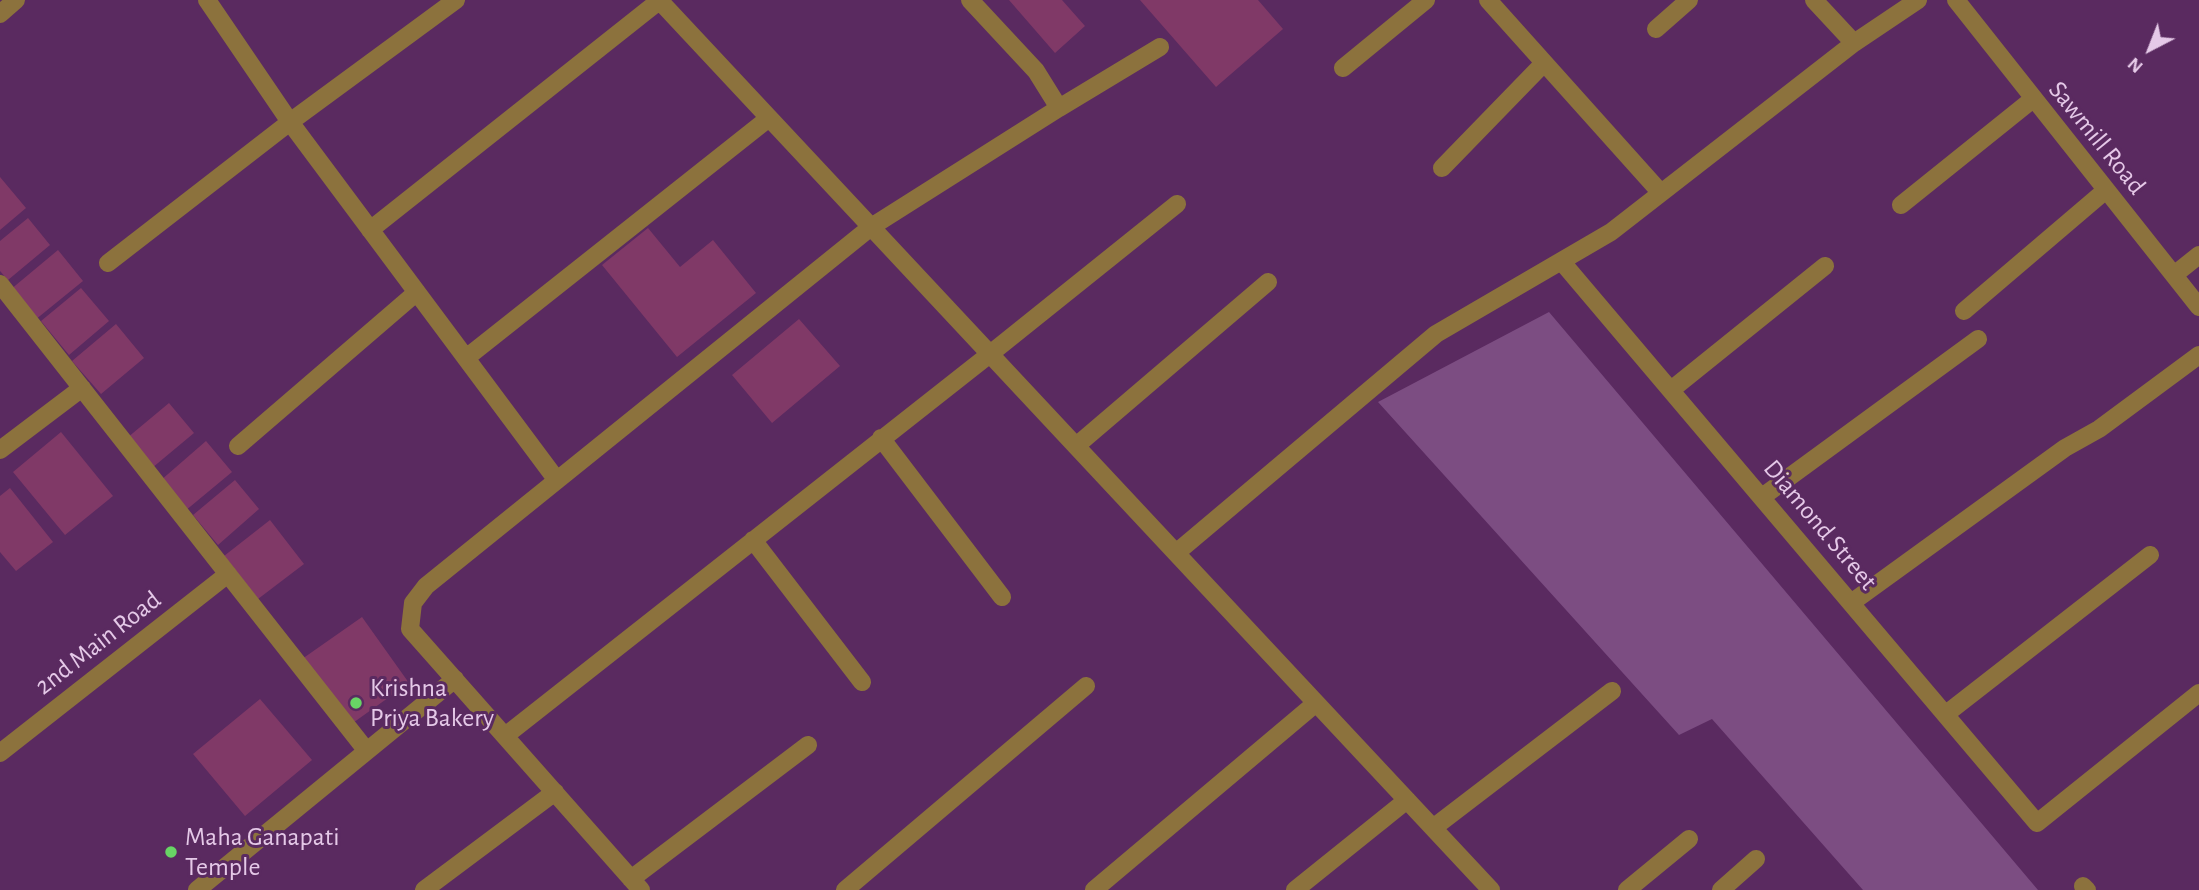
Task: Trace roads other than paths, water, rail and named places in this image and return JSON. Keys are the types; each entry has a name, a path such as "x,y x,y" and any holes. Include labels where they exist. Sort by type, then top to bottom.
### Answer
{"street":[{"path":"0,14 16,0"},
{"path":"206,0 290,122 556,479"},
{"path":"108,263 290,122 456,0"},
{"path":"370,230 659,0 1407,800 1486,888"},
{"path":"970,0 1036,71 1059,108"},
{"path":"1343,68 1426,0"},
{"path":"1488,0 1661,193"},
{"path":"1656,29 1689,0"},
{"path":"1814,0 1854,43"},
{"path":"1176,553 1436,334 1611,232 1854,43 1918,0"},
{"name":"Sawmill Road","path":"1956,0 2199,307"},
{"path":"808,745 636,885 410,629 413,603 426,586 556,479 871,227 1160,47"},
{"path":"1442,168 1544,63"},
{"path":"1901,205 2033,99"},
{"path":"466,358 769,118"},
{"path":"1964,311 2106,190"},
{"path":"505,736 1177,204"},
{"path":"2174,275 2199,255"},
{"name":"Diamond Street","path":"1562,262 2036,823 2199,693"},
{"path":"1671,390 1825,266"},
{"path":"1076,446 1268,282"},
{"path":"0,284 366,750"},
{"path":"238,446 417,292"},
{"path":"1762,497 1978,340"},
{"path":"1851,603 2065,448 2099,429 2199,355"},
{"path":"0,450 82,388"},
{"path":"881,438 1002,597"},
{"path":"753,540 862,682"},
{"path":"1946,715 2150,555"},
{"name":"2nd Main Road","path":"0,753 228,574"},
{"path":"197,890 455,679"},
{"path":"845,890 1086,686"},
{"path":"1433,828 1612,691"},
{"path":"1094,890 1316,703"},
{"path":"424,890 555,792"},
{"path":"1295,890 1407,800"},
{"path":"1627,890 1689,839"},
{"path":"1721,890 1756,859"}],"place":[{"name":"Krishna Priya Bakery","path":"356,703"},
{"name":"Maha Ganapati Temple","path":"171,852"}]}
